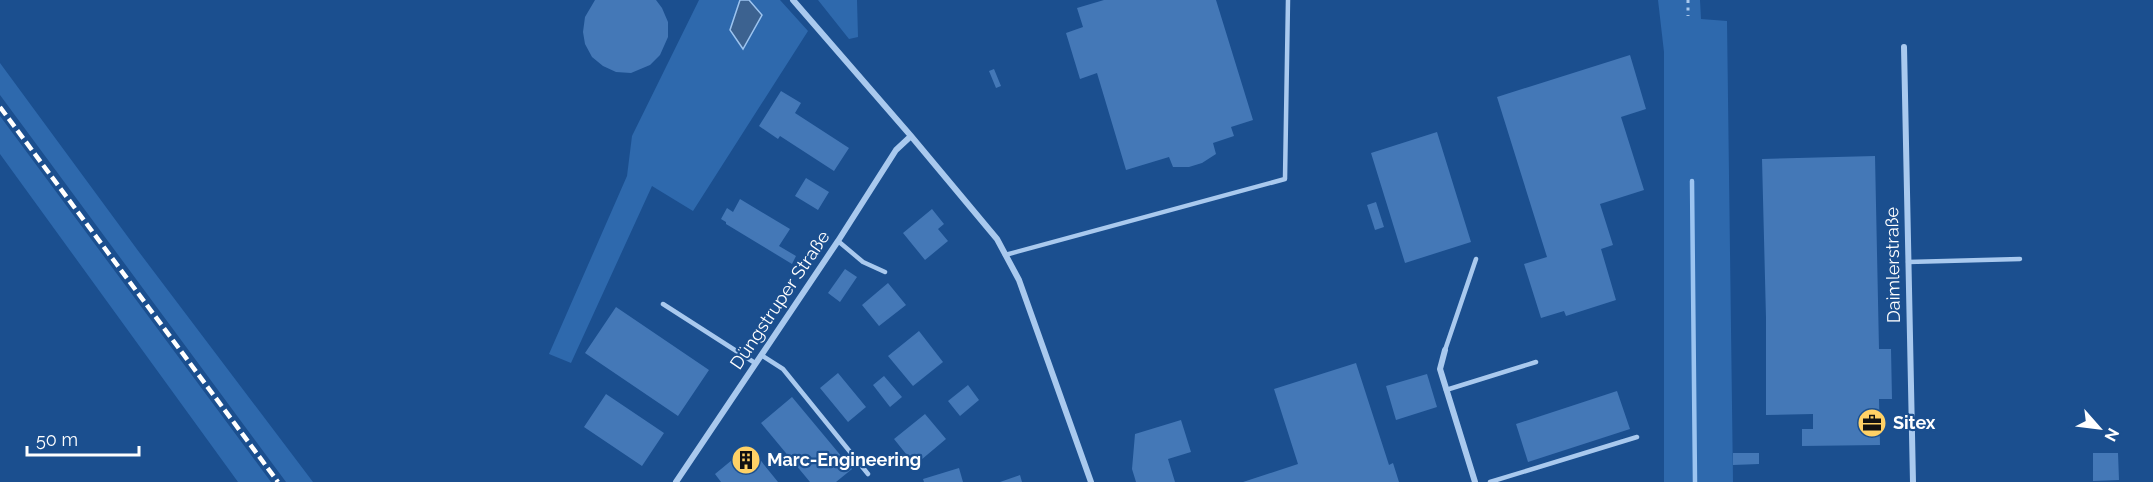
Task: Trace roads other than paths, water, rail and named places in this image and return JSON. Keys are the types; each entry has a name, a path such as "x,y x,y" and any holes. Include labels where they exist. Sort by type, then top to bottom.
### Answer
{"street":[{"path":"793,0 997,239 1023,290 1091,482"},
{"name":"Daimlerstraße","path":"1904,47 1913,482"},
{"name":"Düngstruper Straße","path":"676,482 838,241 896,150 911,136"},
{"path":"1445,350 1440,369 1475,482"}],"lane":[{"path":"1005,255 1285,179 1288,0"},
{"path":"838,241 863,262 885,272"},
{"path":"1445,350 1476,259"},
{"path":"1908,262 2020,259"},
{"path":"663,304 755,363"},
{"path":"761,355 783,369 868,474"},
{"path":"1446,390 1536,362"},
{"path":"1490,482 1637,437"}],"waterway":[{"path":"1692,181 1695,482"}],"railway":[{"path":"0,107 278,482"}],"place":[{"name":"Sitex","path":"1872,423"},
{"name":"Marc-Engineering","path":"746,460"}]}
